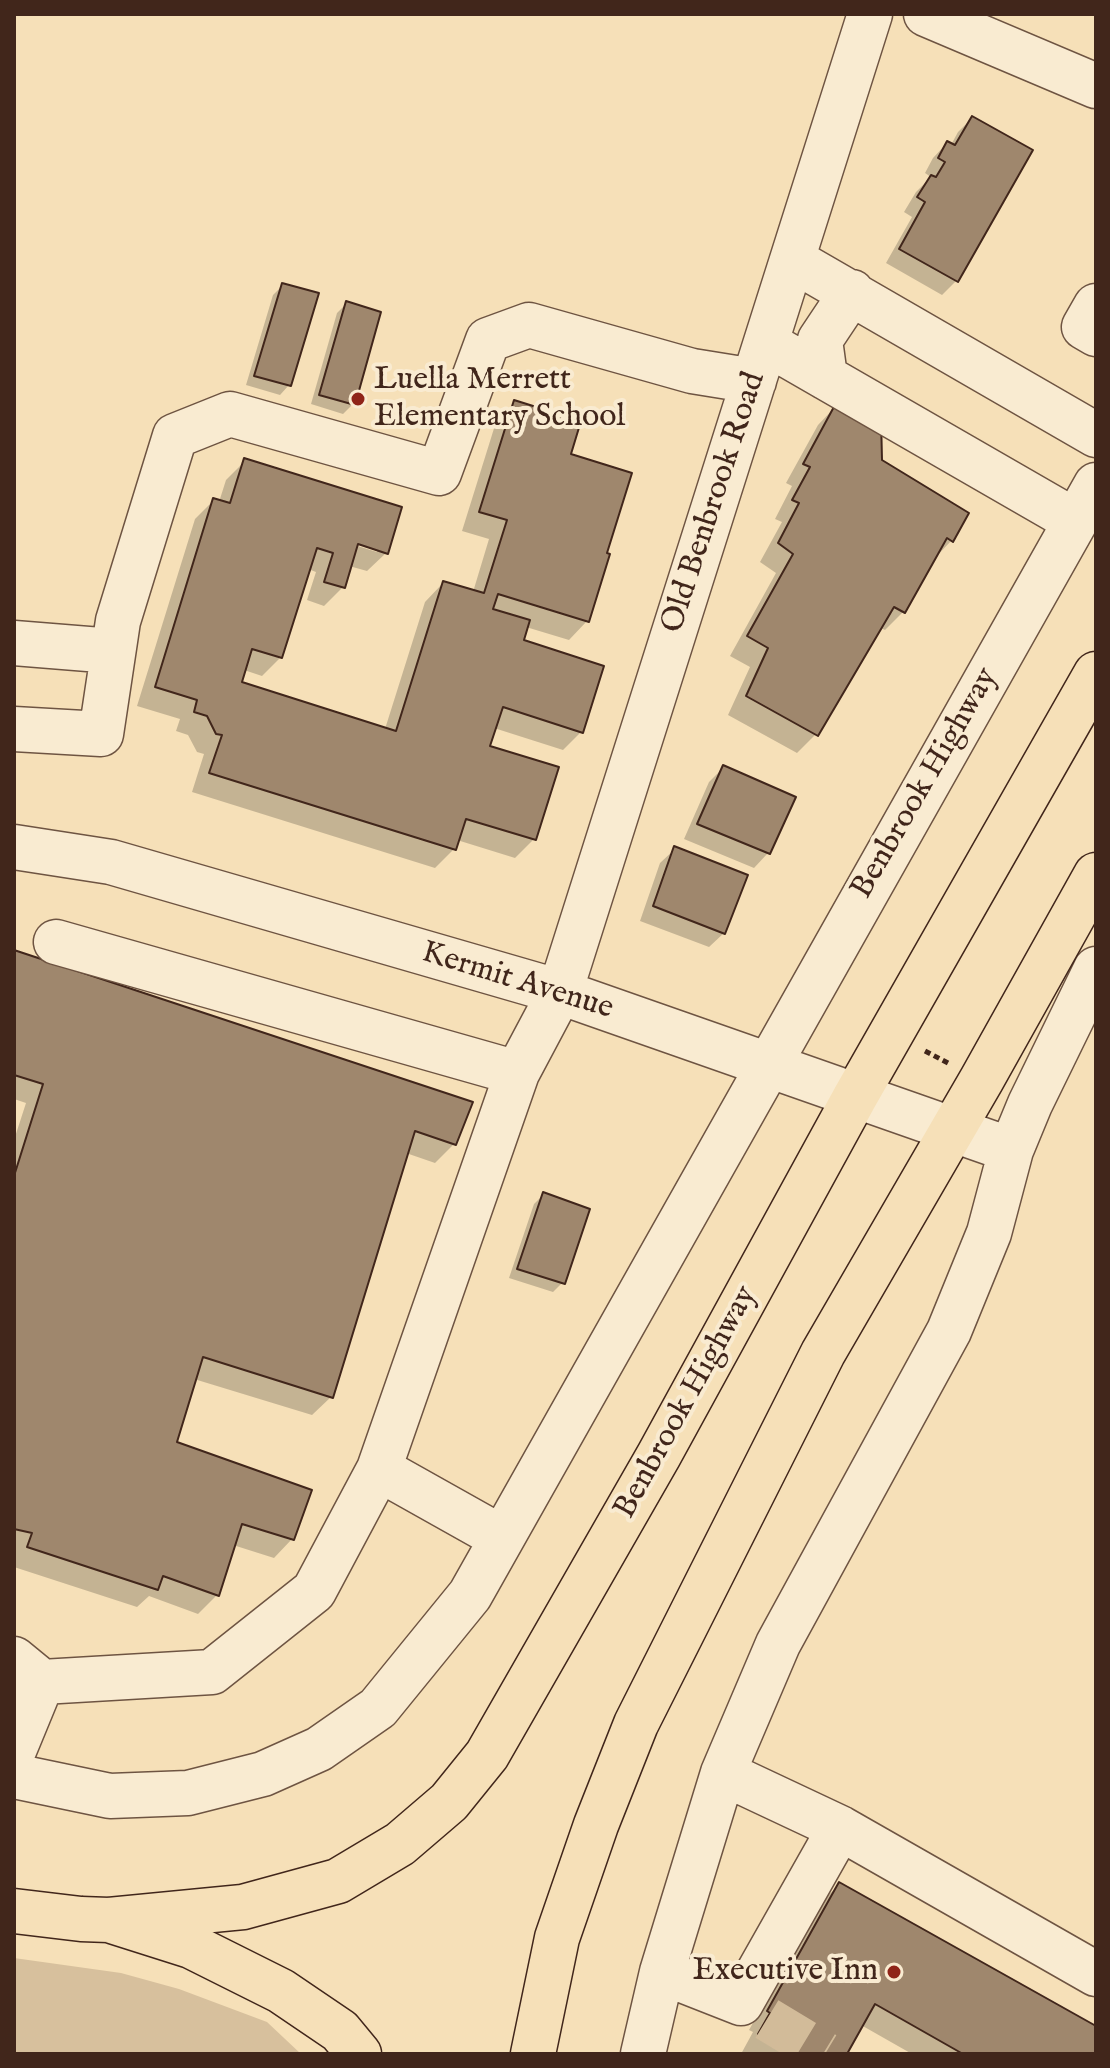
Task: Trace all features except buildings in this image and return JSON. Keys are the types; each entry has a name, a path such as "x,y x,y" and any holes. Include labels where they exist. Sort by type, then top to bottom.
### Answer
{"main road":[{"name":"Benbrook Highway","path":"109,1920 243,1907 338,1881 400,1844 449,1802 487,1755 659,1455 855,1097 1096,674"},
{"path":"533,2054 557,1938 596,1825 636,1724 823,1353 1096,875"},
{"path":"14,1911 109,1920 191,1946 281,1991 340,2031 359,2054"}],"street":[{"name":"Old Benbrook Road","path":"28,1671 212,1672 314,1591 379,1469 517,1073 560,992 870,14"},
{"path":"926,14 1096,86"},
{"path":"793,260 1096,435"},
{"path":"825,377 820,340 852,292"},
{"path":"1096,306 1084,327 1096,334"},
{"path":"14,729 101,734 118,621 175,436 230,414 439,473 488,340 529,325 692,371 760,362 825,377 1086,503"},
{"name":"Benbrook Highway","path":"14,1776 110,1796 188,1793 263,1774 319,1749 378,1708 470,1595 1086,503"},
{"path":"14,643 113,651"},
{"name":"Kermit Avenue","path":"14,847 111,862 560,992 1011,1150"},
{"path":"56,942 517,1073"},
{"path":"643,2054 662,1972 723,1773 778,1644 949,1331 989,1233 1011,1150 1083,1030 1096,969"},
{"path":"379,1469 502,1538"},
{"path":"14,1750 28,1671"},
{"path":"723,1773 840,1828 1096,1974"},
{"path":"662,1972 754,2011 840,1828"}],"path":[{"path":"921,1049 949,1063"}],"shaded area":[{"path":"14,1958 121,1973 179,1989 267,2022 301,2054 14,2054"}],"tunnel":[{"path":"767,2019 825,2054"}],"place":[{"name":"Luella Merrett Elementary School","path":"358,399"},
{"name":"Executive Inn","path":"894,1972"}]}
